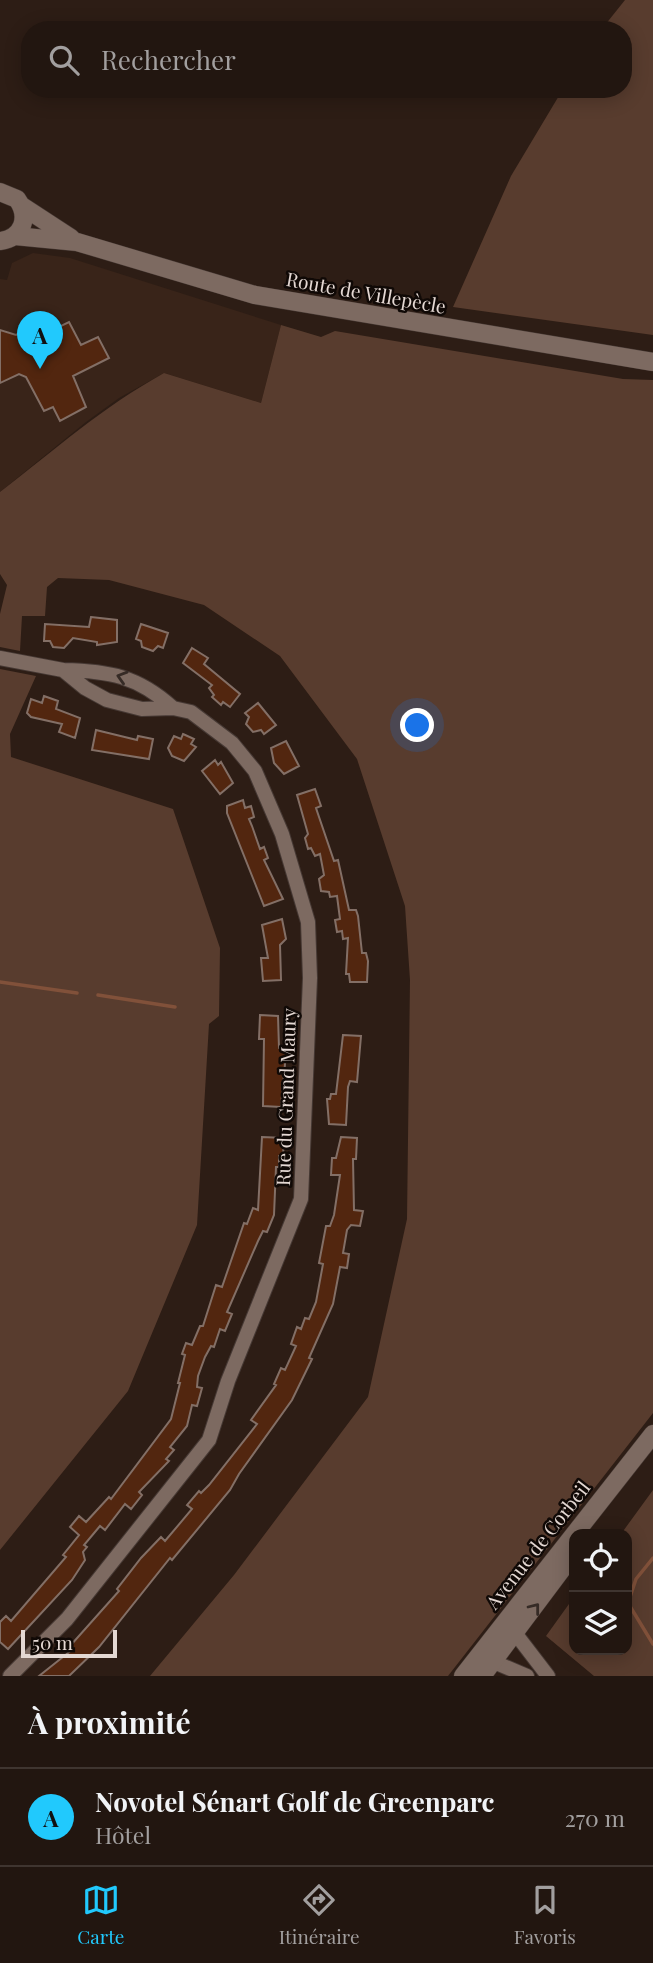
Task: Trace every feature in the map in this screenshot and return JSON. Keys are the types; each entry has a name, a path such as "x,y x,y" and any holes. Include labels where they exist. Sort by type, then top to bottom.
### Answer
{"main road":[{"name":"Route de Villepècle","path":"0,192 10,194 22,206 77,242"},
{"path":"8,238 24,222 22,206"},
{"name":"Route de Villepècle","path":"8,238 77,242 255,295 653,362"},
{"name":"Avenue de Corbeil","path":"589,1529 650,1438"},
{"name":"Avenue de Corbeil","path":"463,1676 650,1438"},
{"name":"Avenue de Corbeil","path":"482,1676 569,1560"}],"street":[{"name":"Rue du Grand Maury","path":"0,659 63,670 85,688 107,700 142,709 173,708 191,712 232,743 255,771 267,794 302,896 308,922 310,978 301,1199 229,1381 209,1440 67,1619 10,1676"},
{"path":"63,670 103,671 136,681 173,708"},
{"path":"527,1676 494,1662 490,1640 516,1633 548,1676"}],"shaded area":[{"path":"625,0 653,0 653,335 453,307 511,176 558,98 632,98 632,21 608,21"},
{"path":"33,253 70,258 281,325 261,403 164,373 119,398 0,492 0,279 7,280 12,263"},
{"path":"281,325 321,337 335,331 623,379 653,380 653,1413 448,1676 150,1676 234,1575 368,1397 407,1219 410,980 405,906 357,759 280,656 204,605 109,580 58,578 47,587 45,616 22,616 20,651 0,647 0,614 7,585 0,574 0,492 99,415 164,373 261,403"},
{"path":"0,669 36,676 10,734 11,757 173,809 220,948 219,1016 209,1024 197,1225 128,1391 0,1550"},
{"path":"653,1490 653,1676 594,1676 546,1636 569,1604 569,1655 632,1655 632,1529 625,1529"}],"building":[{"path":"69,322 81,345 98,337 109,358 73,376 86,407 60,421 53,407 44,411 26,377 19,374 0,383 0,330 16,335 26,330 32,340"},
{"path":"91,617 117,620 117,642 97,645 97,642 73,638 64,648 53,647 50,641 44,641 45,624 89,627"},
{"path":"141,624 168,633 163,648 158,646 153,651 142,647 141,641 136,639"},
{"path":"192,648 208,658 204,664 240,694 230,707 223,702 221,705 212,697 214,695 209,688 212,685 183,663"},
{"path":"44,696 58,701 56,709 80,718 75,738 59,732 62,724 31,717 27,713 31,699 42,703"},
{"path":"258,703 276,725 264,734 261,730 253,732 246,724 249,717 245,713"},
{"path":"96,730 137,740 138,736 153,739 149,759 92,750"},
{"path":"183,734 194,739 191,744 196,747 184,761 172,756 168,748 174,736 181,739"},
{"path":"286,741 299,766 284,774 274,763 271,748"},
{"path":"215,760 218,765 221,762 233,783 220,794 202,771"},
{"path":"315,789 321,806 316,808 334,861 338,860 349,910 356,910 358,916 362,953 366,953 368,961 367,982 350,982 349,974 346,974 348,938 343,939 342,931 337,932 335,920 340,919 337,896 330,897 329,892 321,891 319,879 324,875 320,854 315,856 311,848 308,849 305,838 308,834 297,795"},
{"path":"243,800 245,808 251,806 254,817 249,819 260,849 264,847 268,858 264,860 283,899 264,906 227,813 227,806"},
{"path":"282,919 286,939 280,945 281,980 263,981 261,958 268,958 262,925"},
{"path":"260,1015 278,1016 279,1048 286,1053 281,1107 263,1106 264,1039 259,1039"},
{"path":"343,1035 361,1036 357,1082 350,1081 348,1087 346,1125 329,1124 327,1099 330,1099 331,1094 336,1094"},
{"path":"262,1137 284,1138 283,1156 279,1156 279,1167 276,1167 274,1215 267,1232 263,1231 258,1241 227,1312 232,1314 225,1331 220,1329 214,1347 211,1346 205,1357 198,1376 197,1387 202,1388 197,1406 192,1405 187,1426 170,1447 174,1450 166,1459 169,1461 139,1492 142,1495 131,1509 125,1504 105,1530 100,1526 84,1545 87,1547 83,1552 85,1560 72,1580 8,1649 0,1642 0,1622 6,1616 11,1621 66,1557 63,1555 79,1535 70,1527 79,1516 86,1522 109,1497 111,1499 171,1419 186,1343 192,1345 200,1326 203,1326 216,1285 222,1287 244,1223 247,1224 253,1208 258,1210"},
{"path":"341,1137 357,1138 356,1159 353,1159 354,1210 363,1211 360,1226 351,1225 347,1230 343,1253 349,1254 347,1268 340,1267 333,1304 309,1358 312,1359 292,1400 230,1490 172,1560 170,1558 99,1647 69,1676 39,1676 73,1649 70,1646 119,1591 117,1589 141,1558 161,1537 165,1541 192,1509 187,1505 199,1491 201,1493 209,1485 257,1424 251,1420 276,1385 274,1384 281,1368 285,1370 296,1346 291,1344 297,1327 301,1329 305,1318 309,1319 316,1302 323,1264 319,1263 326,1226 330,1226 334,1215 340,1175 331,1175 332,1158 336,1158"}],"waterway":[{"path":"0,982 77,993"},
{"path":"98,995 175,1007"},
{"path":"653,1558 636,1579 628,1603 653,1644"}],"place":[{"name":"Novotel Sénart Golf de Greenparc","path":"40,369"}]}
